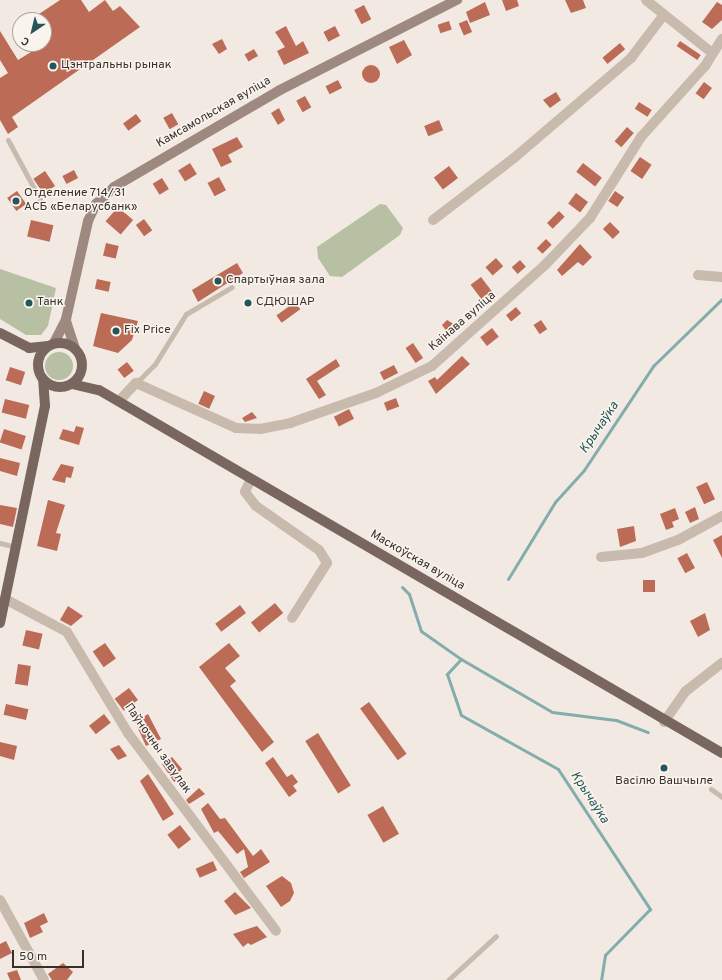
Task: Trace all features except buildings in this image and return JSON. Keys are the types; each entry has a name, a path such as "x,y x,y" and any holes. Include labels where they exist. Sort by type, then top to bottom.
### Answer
{"main road":[{"name":"Камсамольская вуліца","path":"51,345 66,319 88,221 96,204 114,187 280,90 457,0"},
{"name":"Камсамольская вуліца","path":"66,319 75,349"},
{"path":"0,333 29,348 51,345 75,349 82,363 81,371 45,406"},
{"path":"0,623 17,547 45,406 43,380 38,370 18,343"},
{"path":"38,370 38,361 51,345"},
{"name":"Маскоўская вуліца","path":"82,363 99,390"},
{"path":"43,380 50,385 68,385"},
{"name":"Маскоўская вуліца","path":"68,385 99,390 119,401 664,722 722,753"}],"street":[{"path":"646,0 662,16 711,52"},
{"path":"433,220 514,158 631,58 662,16"},
{"name":"Каінава вуліца","path":"136,383 236,428 260,429 290,423 376,393 432,366 545,265 590,218 642,137 705,66 711,52 722,39"},
{"path":"698,275 722,277"},
{"path":"119,401 136,383"},
{"path":"251,479 245,492 256,506 319,550 327,563 292,618"},
{"path":"601,557 642,553 678,540 722,516"},
{"name":"Паўночны завулак","path":"5,599 67,632 128,733 276,932"},
{"path":"664,722 686,691 722,663"},
{"path":"0,900 44,980"}],"lane":[{"path":"8,140 43,205"},
{"path":"136,383 155,364 186,314 232,288"},
{"path":"0,543 17,547"},
{"path":"711,789 722,797"},
{"path":"448,980 496,936"}],"green space":[{"path":"380,204 386,205 403,228 400,235 342,277 330,276 318,258 317,247"},
{"path":"0,269 56,288 48,326 41,335 26,335 0,319"},
{"path":"59,352 69,356 73,366 69,376 59,380 49,376 45,366 49,356"}],"waterway":[{"name":"Крычаўка","path":"508,579 555,502 584,470 653,366 722,299"},
{"path":"402,587 409,594 421,631 461,659 552,712 616,720 648,732"},
{"name":"Крычаўка","path":"461,659 447,674 461,715 558,769 650,909 605,955 601,980"}],"place":[{"name":"Цэнтральны рынак","path":"53,66"},
{"name":"Отделение 714/31 АСБ «Беларусбанк»","path":"16,201"},
{"name":"Спартыўная зала","path":"218,281"},
{"name":"Танк","path":"29,303"},
{"name":"СДЮШАР","path":"248,303"},
{"name":"Fix Price","path":"116,331"},
{"name":"Васілю Вашчыле","path":"664,768"}]}
